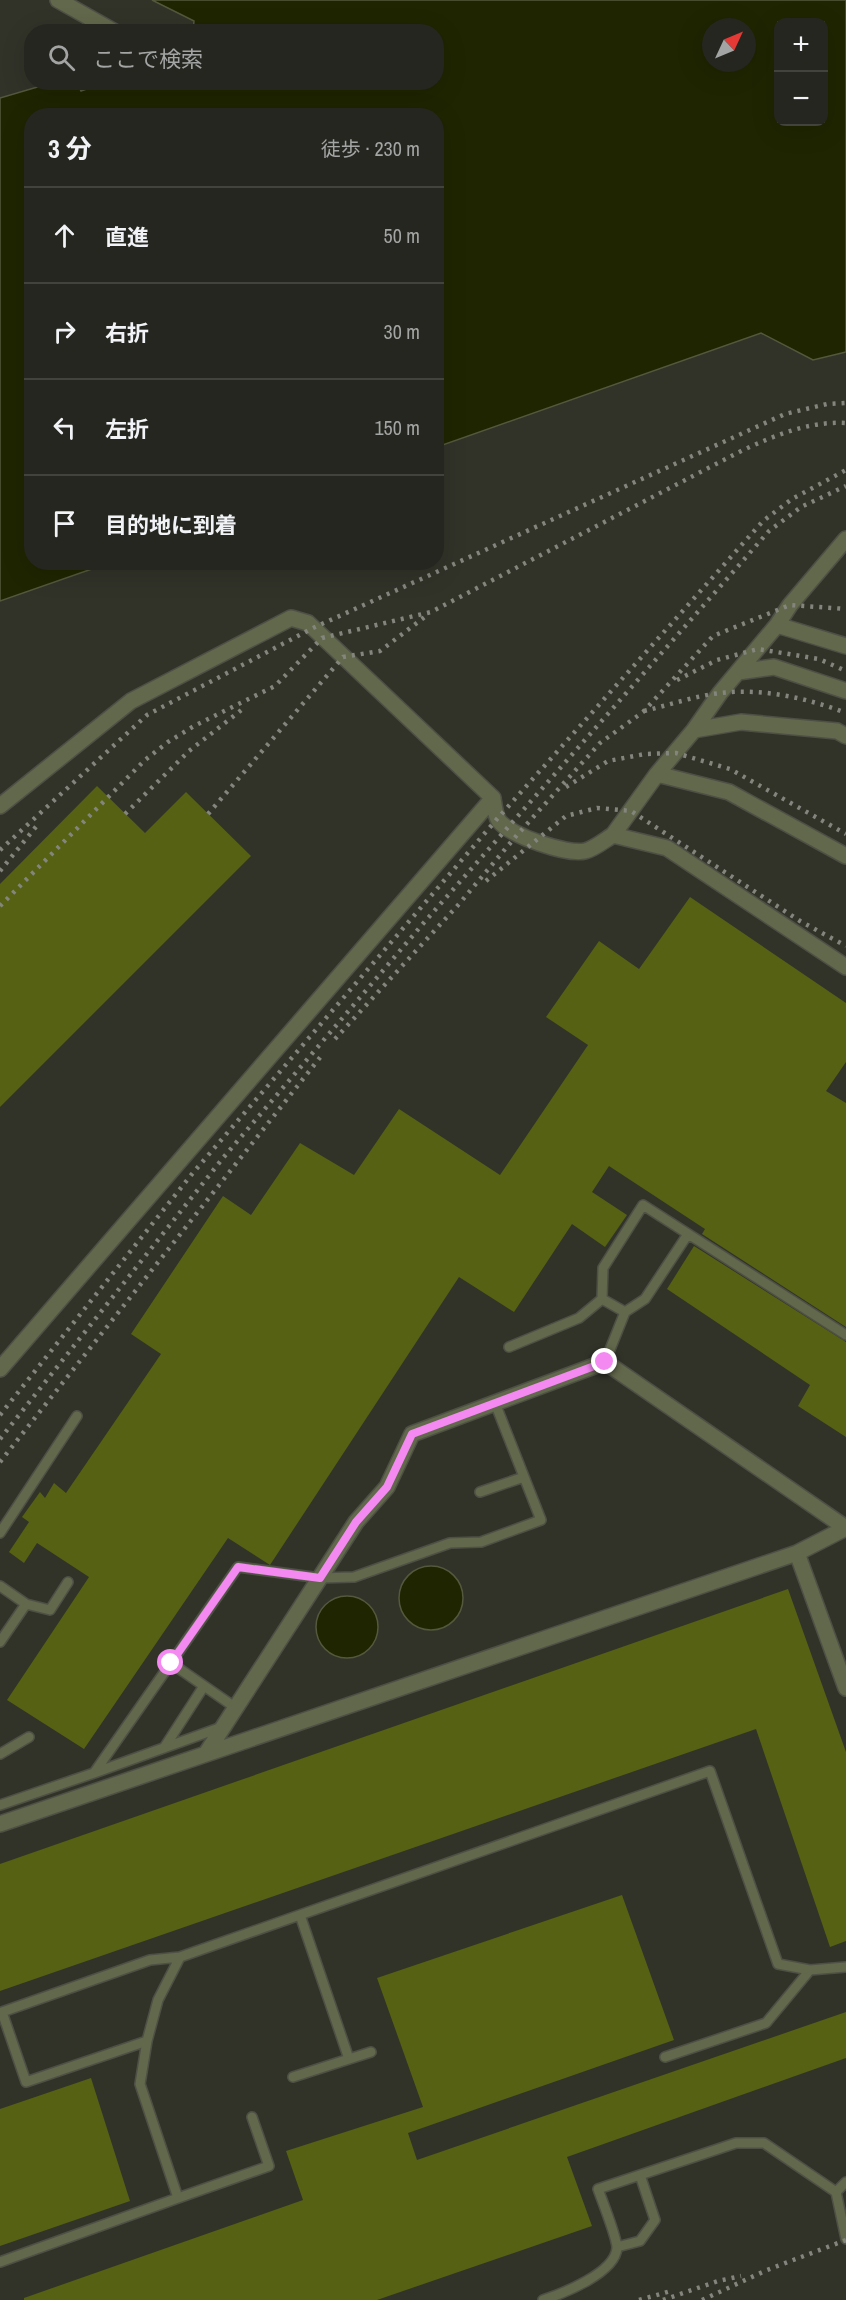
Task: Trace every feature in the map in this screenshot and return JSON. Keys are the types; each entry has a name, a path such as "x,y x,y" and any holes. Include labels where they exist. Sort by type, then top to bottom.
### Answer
{"street":[{"path":"58,0 101,24"},
{"path":"0,806 131,701 291,618 308,622 493,798 497,819 517,835 533,842 585,851 613,835 657,774 777,625 790,605 846,539"},
{"path":"777,625 846,646"},
{"path":"738,672 774,667 846,691"},
{"path":"694,730 741,722 837,731 846,736"},
{"path":"657,774 729,792 846,856"},
{"path":"0,1370 493,798"},
{"path":"613,835 667,848 846,967"},
{"path":"0,1824 797,1553 846,1528 605,1362 412,1434 387,1487 356,1522 207,1752"},
{"path":"797,1553 846,1688"}],"lane":[{"path":"509,1347 579,1318 602,1299 603,1268 643,1205 846,1335"},
{"path":"605,1362 625,1312 645,1299 688,1234"},
{"path":"602,1299 625,1312"},
{"path":"94,1773 238,1567 320,1578 354,1577 450,1543 480,1542 541,1520 495,1403"},
{"path":"0,1533 77,1416"},
{"path":"480,1492 524,1477"},
{"path":"0,1586 26,1604 50,1610 68,1582"},
{"path":"0,1642 26,1604"},
{"path":"171,1663 236,1708"},
{"path":"164,1748 204,1686"},
{"path":"0,1805 224,1726"},
{"path":"0,1754 28,1737"},
{"path":"147,2041 26,2082 2,2012 150,1960 180,1957 710,1771 778,1964 810,1970 846,1967"},
{"path":"300,1915 349,2059"},
{"path":"178,2198 141,2084 147,2041 158,2000 180,1957"},
{"path":"665,2057 766,2023 810,1970"},
{"path":"293,2077 371,2052"},
{"path":"0,2262 269,2166 252,2117"},
{"path":"543,2300 609,2267 617,2247 598,2189 736,2143 764,2144 836,2192 846,2239"},
{"path":"617,2247 640,2241 655,2220 640,2175"},
{"path":"836,2192 846,2182"}],"shaded area":[{"path":"152,0 846,0 846,352 813,360 761,333 444,445 444,108 24,108 24,570 89,570 0,601 0,98 27,90 444,90 444,24 194,24 194,21"},
{"path":"425,1566 437,1566 454,1575 461,1586 463,1598 461,1610 454,1621 437,1630 425,1630 413,1625 404,1616 399,1604 399,1592 404,1580 413,1571"},
{"path":"341,1596 353,1596 369,1605 376,1615 378,1627 376,1639 369,1649 353,1658 341,1658 330,1653 321,1644 316,1633 316,1621 321,1610 330,1601"}],"building":[{"path":"97,786 145,833 186,792 251,856 0,1107 0,884"},
{"path":"690,897 846,1003 846,1062 826,1091 846,1103 846,1327 702,1234 705,1229 609,1166 592,1192 627,1215 605,1247 572,1224 514,1312 459,1277 270,1565 228,1538 84,1749 7,1700 89,1577 37,1543 24,1563 9,1552 29,1522 22,1517 40,1492 45,1498 54,1483 66,1493 161,1354 131,1334 223,1196 251,1215 300,1143 354,1175 399,1109 500,1175 588,1045 546,1017 599,941 639,969"},
{"path":"694,1246 846,1342 846,1437 798,1406 810,1385 667,1289"},
{"path":"788,1589 846,1752 846,1941 830,1947 756,1729 0,1991 0,1864"},
{"path":"622,1895 674,2040 408,2133 417,2160 846,2012 846,2058 567,2157 592,2226 377,2300 24,2300 24,2298 303,2200 286,2151 423,2107 377,1978"},
{"path":"91,2078 130,2201 0,2246 0,2109"}],"railway":[{"path":"444,569 785,414 827,404 846,403"},
{"path":"0,906 145,760 194,726 275,686 322,638 431,612 743,450 780,434 806,427 846,423"},
{"path":"0,1415 192,1174 497,819 763,521 792,499 846,470"},
{"path":"0,1439 223,1158 421,926 769,531 801,507 846,486"},
{"path":"0,850 147,715 313,628 441,570"},
{"path":"335,1039 459,904 517,835 600,743 643,712 713,636 790,605 846,609"},
{"path":"208,814 343,657 380,651 426,616"},
{"path":"677,680 717,660 758,649 819,659 846,671"},
{"path":"644,711 711,694 752,692 800,699 846,713"},
{"path":"125,814 189,751 244,708"},
{"path":"566,787 608,761 645,754 676,753 730,769 846,834"},
{"path":"486,881 566,816 597,808 631,811 800,921 846,946"},
{"path":"0,871 39,823"},
{"path":"0,1462 322,1055"},
{"path":"702,2300 767,2270 846,2240"},
{"path":"663,2300 718,2281 741,2276"},
{"path":"639,2300 671,2291"}],"route":[{"path":"171,1663 238,1567 320,1578 356,1522 387,1487 412,1434 605,1362"}]}
